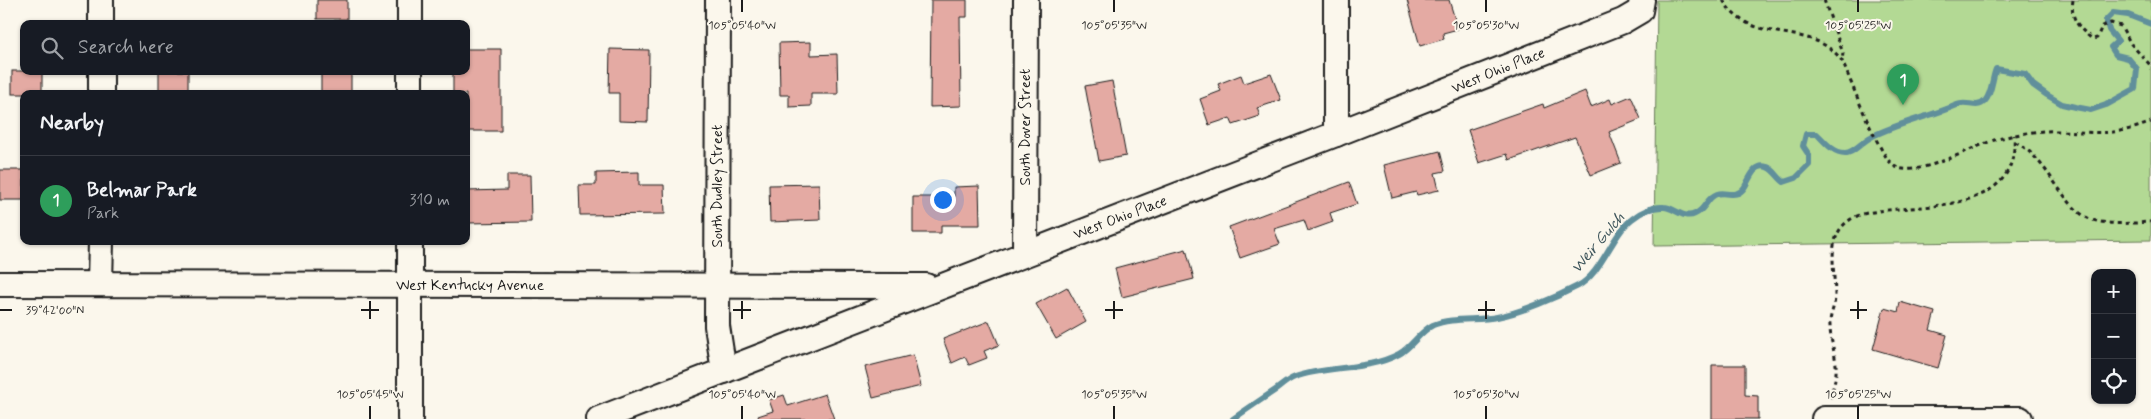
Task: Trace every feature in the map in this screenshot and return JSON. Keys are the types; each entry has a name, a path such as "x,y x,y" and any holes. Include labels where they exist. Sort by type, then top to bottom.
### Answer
{"street":[{"path":"101,0 101,20"},
{"path":"410,0 410,20"},
{"name":"South Dudley Street","path":"718,0 716,287 718,338 724,371"},
{"name":"South Dover Street","path":"1025,253 1026,0"},
{"path":"1336,0 1336,134"},
{"name":"West Ohio Place","path":"599,419 1623,21 1641,6"},
{"path":"101,75 101,90"},
{"path":"410,75 410,90"},
{"path":"100,284 101,245"},
{"path":"410,245 410,419"},
{"name":"West Kentucky Avenue","path":"0,284 940,286"},
{"path":"1824,418 2020,419"}],"path":[{"path":"1723,0 1735,17 1748,24 1818,42 1837,54 1842,61 1880,147 1894,166 1904,170 1916,169 1991,141 2014,135 2058,131 2109,134 2125,131 2151,122"},
{"path":"1824,0 1843,53 1842,61"},
{"path":"2073,0 2072,14 2076,24 2086,34 2092,39 2097,38 2102,26 2111,23 2121,26 2131,44 2151,66"},
{"path":"1824,418 1837,367 1829,325 1835,304 1833,246 1841,231 1855,217 1873,212 1950,204 1981,195 1992,189 2003,178 2010,166 2015,142 2014,135"},
{"path":"2015,142 2030,153 2069,202 2089,219 2105,222 2151,222"}],"green space":[{"path":"1657,0 2151,0 2151,240 1654,246"}],"building":[{"path":"317,0 347,0 347,19 317,19"},
{"path":"931,0 967,0 967,17 960,17 961,106 930,107"},
{"path":"1407,0 1449,0 1458,29 1443,33 1444,39 1420,46"},
{"path":"811,42 811,55 837,54 838,94 811,94 811,106 789,107 789,95 780,95 779,43"},
{"path":"470,49 501,49 501,131 470,131 470,90 453,90 453,75 470,75"},
{"path":"610,49 649,50 648,122 619,121 619,93 609,93"},
{"path":"12,71 20,71 20,75 42,75 42,90 20,90 20,94 12,94"},
{"path":"1271,74 1281,100 1257,108 1260,116 1233,125 1230,118 1209,125 1200,99 1221,91 1218,84 1241,75 1244,83"},
{"path":"159,75 188,75 188,90 159,90"},
{"path":"321,75 351,75 351,90 321,90"},
{"path":"1112,81 1126,156 1099,161 1085,86"},
{"path":"1585,91 1591,107 1610,99 1612,104 1631,96 1641,119 1609,132 1621,163 1591,175 1575,137 1509,160 1507,154 1479,163 1468,130 1543,104 1544,108"},
{"path":"1440,151 1445,171 1435,173 1439,190 1417,195 1416,192 1392,198 1384,165"},
{"path":"0,170 20,170 20,200 0,200"},
{"path":"639,172 639,185 664,185 665,214 580,215 579,185 596,185 596,173"},
{"path":"507,175 530,175 531,222 470,223 470,191 507,190"},
{"path":"1349,182 1357,204 1330,213 1333,222 1308,231 1304,220 1274,229 1280,244 1240,258 1229,227"},
{"path":"819,184 820,220 770,222 769,185"},
{"path":"979,186 980,225 941,225 941,233 913,233 913,197 954,197 954,187"},
{"path":"1186,249 1194,279 1122,297 1115,268"},
{"path":"1067,287 1086,322 1056,339 1036,304"},
{"path":"1900,302 1935,312 1930,330 1947,335 1938,368 1873,349 1884,308 1898,312"},
{"path":"989,321 999,345 984,351 987,358 969,365 965,357 952,363 943,339"},
{"path":"913,355 921,386 873,398 865,367"},
{"path":"1712,365 1745,365 1745,395 1758,396 1758,419 1712,419"},
{"path":"825,394 834,419 759,419 758,416 773,411 769,400 784,395 788,406"}],"waterway":[{"name":"Weir Gulch","path":"1233,419 1295,377 1308,373 1361,366 1387,359 1404,351 1433,325 1448,321 1506,315 1538,304 1578,286 1594,272 1625,226 1635,216 1647,210 1655,207 1664,207 1686,215 1695,214 1717,194 1735,194 1741,191 1755,170 1762,166 1772,170 1784,182 1796,178 1809,165 1809,155 1803,146 1806,134 1817,134 1833,149 1845,153 1848,152 1871,137 1892,128 1961,104 1982,104 1989,94 1996,69 2025,74 2033,85 2062,104 2091,110 2106,105 2135,89 2137,69 2128,58 2116,55 2111,47 2118,41 2109,30 2106,20 2113,13 2128,15 2151,24"}],"place":[{"name":"Belmar Park","path":"1903,105"}]}
